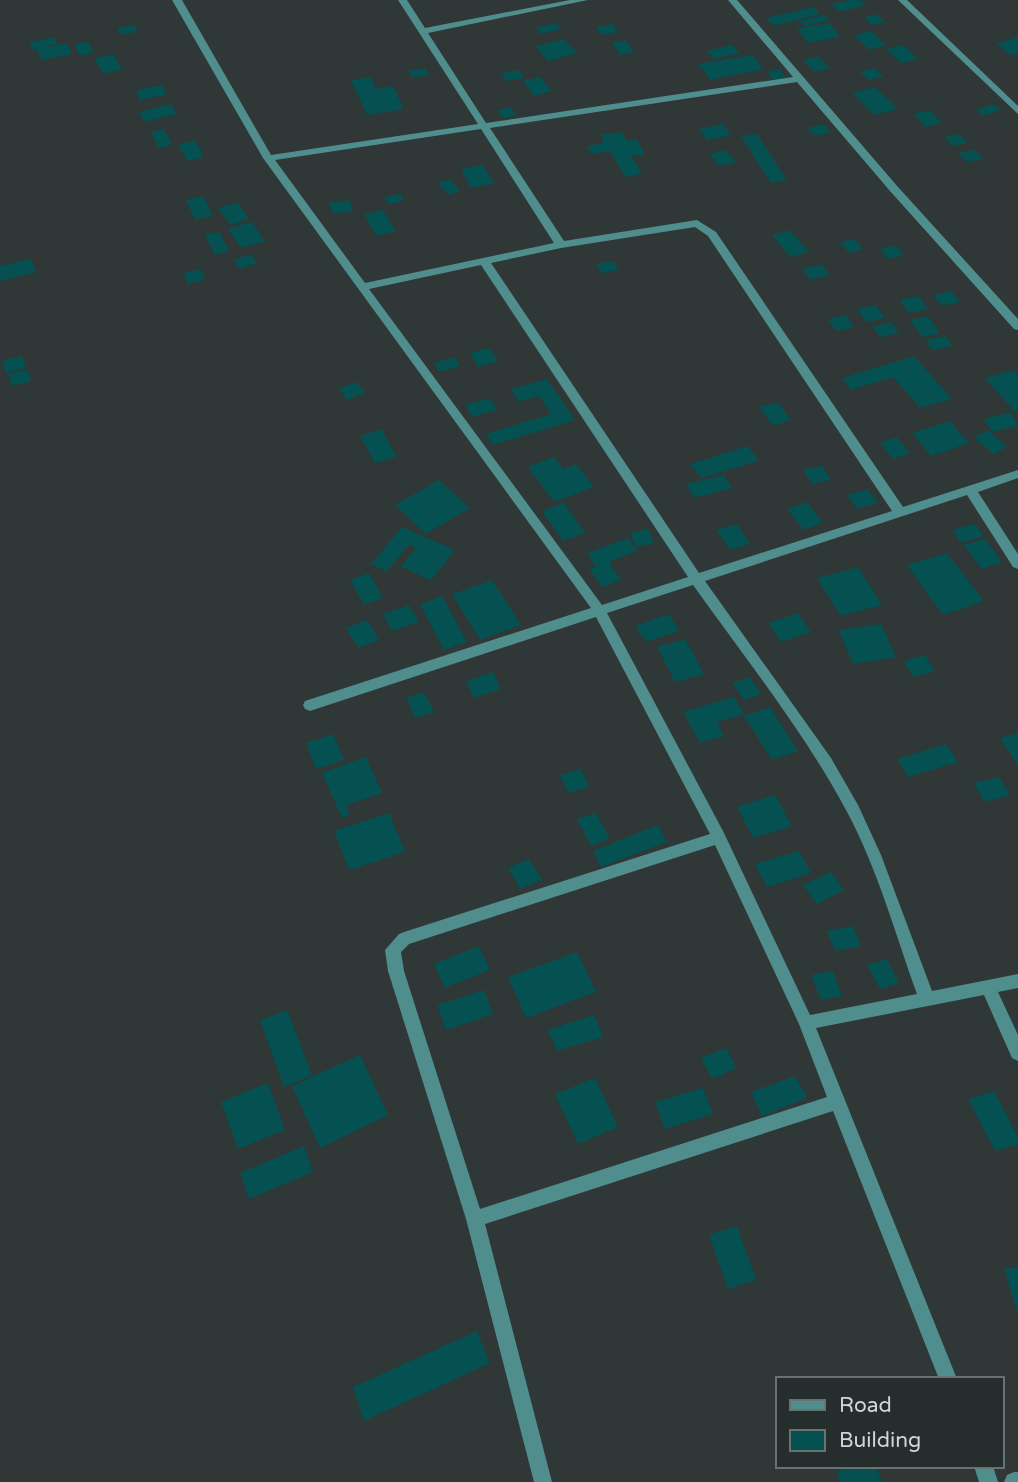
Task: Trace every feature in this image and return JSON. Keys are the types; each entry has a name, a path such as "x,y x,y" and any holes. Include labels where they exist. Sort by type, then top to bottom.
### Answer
{"street":[{"path":"177,0 268,158 599,610 719,837 806,1023 947,1377"},
{"path":"401,0 424,31 561,245"},
{"path":"424,31 584,0"},
{"path":"732,0 894,189 1018,326"},
{"path":"902,0 1018,110"},
{"path":"268,158 800,79"},
{"path":"361,287 561,245 697,223 712,234 900,513"},
{"path":"484,261 696,579 798,719 853,809 927,999"},
{"path":"310,705 1018,474"},
{"path":"970,490 1018,564"},
{"path":"543,1482 475,1219 396,971 393,950 404,939 719,837"},
{"path":"806,1023 1018,981"},
{"path":"988,987 1018,1053"},
{"path":"475,1219 837,1102"}],"building":[{"path":"860,0 866,5 840,12 831,4"},
{"path":"813,7 820,14 774,26 766,18"},
{"path":"876,14 885,22 873,25 864,17"},
{"path":"824,15 829,20 805,26 799,21"},
{"path":"556,23 561,29 541,34 536,28"},
{"path":"830,23 840,37 808,43 797,29"},
{"path":"613,24 618,32 601,35 596,27"},
{"path":"135,25 137,32 120,35 117,28"},
{"path":"871,31 886,45 869,50 854,35"},
{"path":"53,37 57,43 43,48 67,43 72,54 42,60 37,49 33,50 29,43"},
{"path":"1018,37 1018,53 1011,55 996,44"},
{"path":"564,39 577,53 548,61 535,46"},
{"path":"625,40 634,52 620,55 612,43"},
{"path":"87,41 94,52 80,56 74,45"},
{"path":"732,45 740,53 714,59 706,51"},
{"path":"903,45 918,59 901,63 886,49"},
{"path":"113,54 122,69 104,74 94,59"},
{"path":"753,55 763,69 710,80 699,64"},
{"path":"818,56 830,68 814,72 803,60"},
{"path":"425,68 429,75 412,78 409,71"},
{"path":"874,68 884,76 869,80 860,72"},
{"path":"780,69 786,78 773,80 767,72"},
{"path":"519,70 524,78 506,81 501,73"},
{"path":"371,77 376,89 393,86 404,109 367,115 351,80"},
{"path":"540,77 552,91 534,96 523,81"},
{"path":"163,85 166,95 139,100 136,90"},
{"path":"875,87 898,109 874,115 852,93"},
{"path":"171,104 177,114 144,122 139,112"},
{"path":"993,104 1001,110 983,116 976,110"},
{"path":"511,107 516,115 502,118 497,110"},
{"path":"930,110 942,123 926,127 913,114"},
{"path":"723,124 731,135 707,140 699,129"},
{"path":"824,124 831,132 814,136 807,128"},
{"path":"164,129 172,145 158,148 151,132"},
{"path":"622,132 627,141 637,139 645,154 631,156 642,174 625,177 610,151 591,154 587,146 604,143 600,135"},
{"path":"757,134 787,180 771,183 741,136"},
{"path":"960,134 967,143 952,146 945,137"},
{"path":"195,140 204,157 187,161 178,145"},
{"path":"726,150 736,162 719,166 710,154"},
{"path":"975,150 983,159 966,162 958,153"},
{"path":"483,165 494,183 471,188 461,169"},
{"path":"450,179 460,191 448,195 438,183"},
{"path":"401,194 404,201 388,204 384,197"},
{"path":"203,196 213,216 195,220 186,200"},
{"path":"349,200 353,211 333,214 329,203"},
{"path":"238,202 249,219 230,225 218,208"},
{"path":"383,210 396,231 377,236 364,214"},
{"path":"252,222 265,241 241,248 228,229"},
{"path":"790,230 809,252 790,257 772,235"},
{"path":"219,231 229,251 215,255 205,235"},
{"path":"855,239 863,249 849,253 840,242"},
{"path":"896,245 904,255 888,259 880,249"},
{"path":"251,254 257,263 240,269 233,260"},
{"path":"31,259 36,272 0,281 0,266"},
{"path":"613,261 619,270 602,273 596,264"},
{"path":"821,264 830,275 811,280 802,269"},
{"path":"201,269 205,280 187,284 184,273"},
{"path":"951,291 960,302 942,306 933,295"},
{"path":"919,296 928,309 909,313 900,300"},
{"path":"876,305 885,318 866,322 857,309"},
{"path":"846,315 854,327 836,331 828,319"},
{"path":"928,316 940,333 922,337 910,320"},
{"path":"891,322 899,333 880,337 872,326"},
{"path":"945,336 953,346 933,350 925,340"},
{"path":"489,348 498,361 478,367 470,353"},
{"path":"22,356 26,368 6,373 2,361"},
{"path":"914,356 952,399 920,408 893,377 851,390 842,378"},
{"path":"455,357 460,366 439,372 434,363"},
{"path":"28,370 31,381 12,386 8,374"},
{"path":"1013,370 1018,376 1018,410 1014,411 985,378"},
{"path":"547,379 575,420 493,445 486,434 551,414 539,396 519,402 511,389"},
{"path":"357,382 365,393 347,400 339,388"},
{"path":"490,398 497,410 472,417 465,405"},
{"path":"778,402 791,420 773,426 759,407"},
{"path":"1011,412 1018,426 993,432 983,419"},
{"path":"950,421 969,443 931,456 912,433"},
{"path":"381,429 397,457 375,463 360,436"},
{"path":"988,430 1007,447 993,454 974,437"},
{"path":"897,437 910,453 893,459 880,443"},
{"path":"748,446 759,461 701,478 690,464"},
{"path":"554,457 563,469 576,464 594,487 554,502 528,467"},
{"path":"823,466 831,480 812,484 803,470"},
{"path":"724,475 732,488 694,498 686,484"},
{"path":"439,480 470,508 426,534 395,505"},
{"path":"868,489 878,503 857,509 847,495"},
{"path":"807,502 823,523 803,530 787,509"},
{"path":"564,503 585,533 563,541 542,511"},
{"path":"737,524 750,544 730,550 716,530"},
{"path":"974,524 984,536 961,543 952,530"},
{"path":"402,527 455,550 431,580 401,567 416,547 409,545 387,571 371,564"},
{"path":"648,529 654,543 636,547 630,533"},
{"path":"628,538 637,551 609,562 621,580 602,587 589,569 596,567 587,553"},
{"path":"985,539 1002,562 982,569 964,545"},
{"path":"947,553 984,601 943,615 907,565"},
{"path":"858,567 882,605 841,616 817,578"},
{"path":"369,573 383,598 364,605 350,580"},
{"path":"492,580 521,625 480,640 452,594"},
{"path":"442,596 467,642 444,650 420,604"},
{"path":"409,605 419,622 392,631 383,614"},
{"path":"798,613 811,632 781,642 768,623"},
{"path":"669,614 679,631 646,642 635,626"},
{"path":"367,620 379,640 358,648 346,628"},
{"path":"881,624 896,657 853,664 839,630"},
{"path":"685,639 704,674 675,682 657,647"},
{"path":"925,655 935,671 913,677 904,661"},
{"path":"493,672 501,689 474,698 466,681"},
{"path":"750,677 761,694 744,700 732,683"},
{"path":"424,692 434,712 415,718 406,698"},
{"path":"734,697 744,714 717,722 724,736 700,743 683,712"},
{"path":"770,707 798,751 772,760 744,716"},
{"path":"1018,733 1018,766 1000,738"},
{"path":"333,734 344,760 316,769 306,743"},
{"path":"946,744 958,762 908,777 897,759"},
{"path":"366,757 382,793 346,805 350,815 342,818 322,773"},
{"path":"581,769 589,787 568,793 560,775"},
{"path":"999,777 1010,795 984,802 974,783"},
{"path":"775,795 792,826 753,838 737,807"},
{"path":"389,813 405,852 349,870 334,831"},
{"path":"596,813 610,839 591,846 577,819"},
{"path":"658,825 667,842 601,867 593,851"},
{"path":"799,851 811,873 767,887 755,864"},
{"path":"529,859 542,880 520,889 508,868"},
{"path":"831,872 844,890 817,904 803,885"},
{"path":"853,926 861,946 835,951 827,931"},
{"path":"479,946 490,970 445,988 434,964"},
{"path":"577,952 596,992 526,1018 508,977"},
{"path":"887,959 899,983 880,989 867,965"},
{"path":"833,971 842,996 821,1000 811,975"},
{"path":"484,990 493,1014 446,1030 437,1005"},
{"path":"287,1010 312,1075 284,1087 260,1020"},
{"path":"594,1015 603,1037 557,1051 548,1030"},
{"path":"726,1048 736,1068 712,1079 701,1058"},
{"path":"360,1055 388,1115 320,1148 292,1086"},
{"path":"795,1076 807,1098 762,1116 751,1092"},
{"path":"595,1078 618,1127 578,1144 555,1094"},
{"path":"268,1083 285,1130 238,1149 221,1102"},
{"path":"703,1088 713,1114 665,1129 655,1102"},
{"path":"994,1091 1018,1137 1018,1144 995,1151 968,1099"},
{"path":"304,1146 313,1172 249,1199 240,1173"},
{"path":"737,1226 756,1280 728,1289 709,1235"},
{"path":"1018,1267 1018,1311 1017,1311 1004,1269"},
{"path":"477,1331 490,1363 364,1421 353,1387"},
{"path":"846,1468 877,1468 882,1482 840,1482 837,1471"}]}
